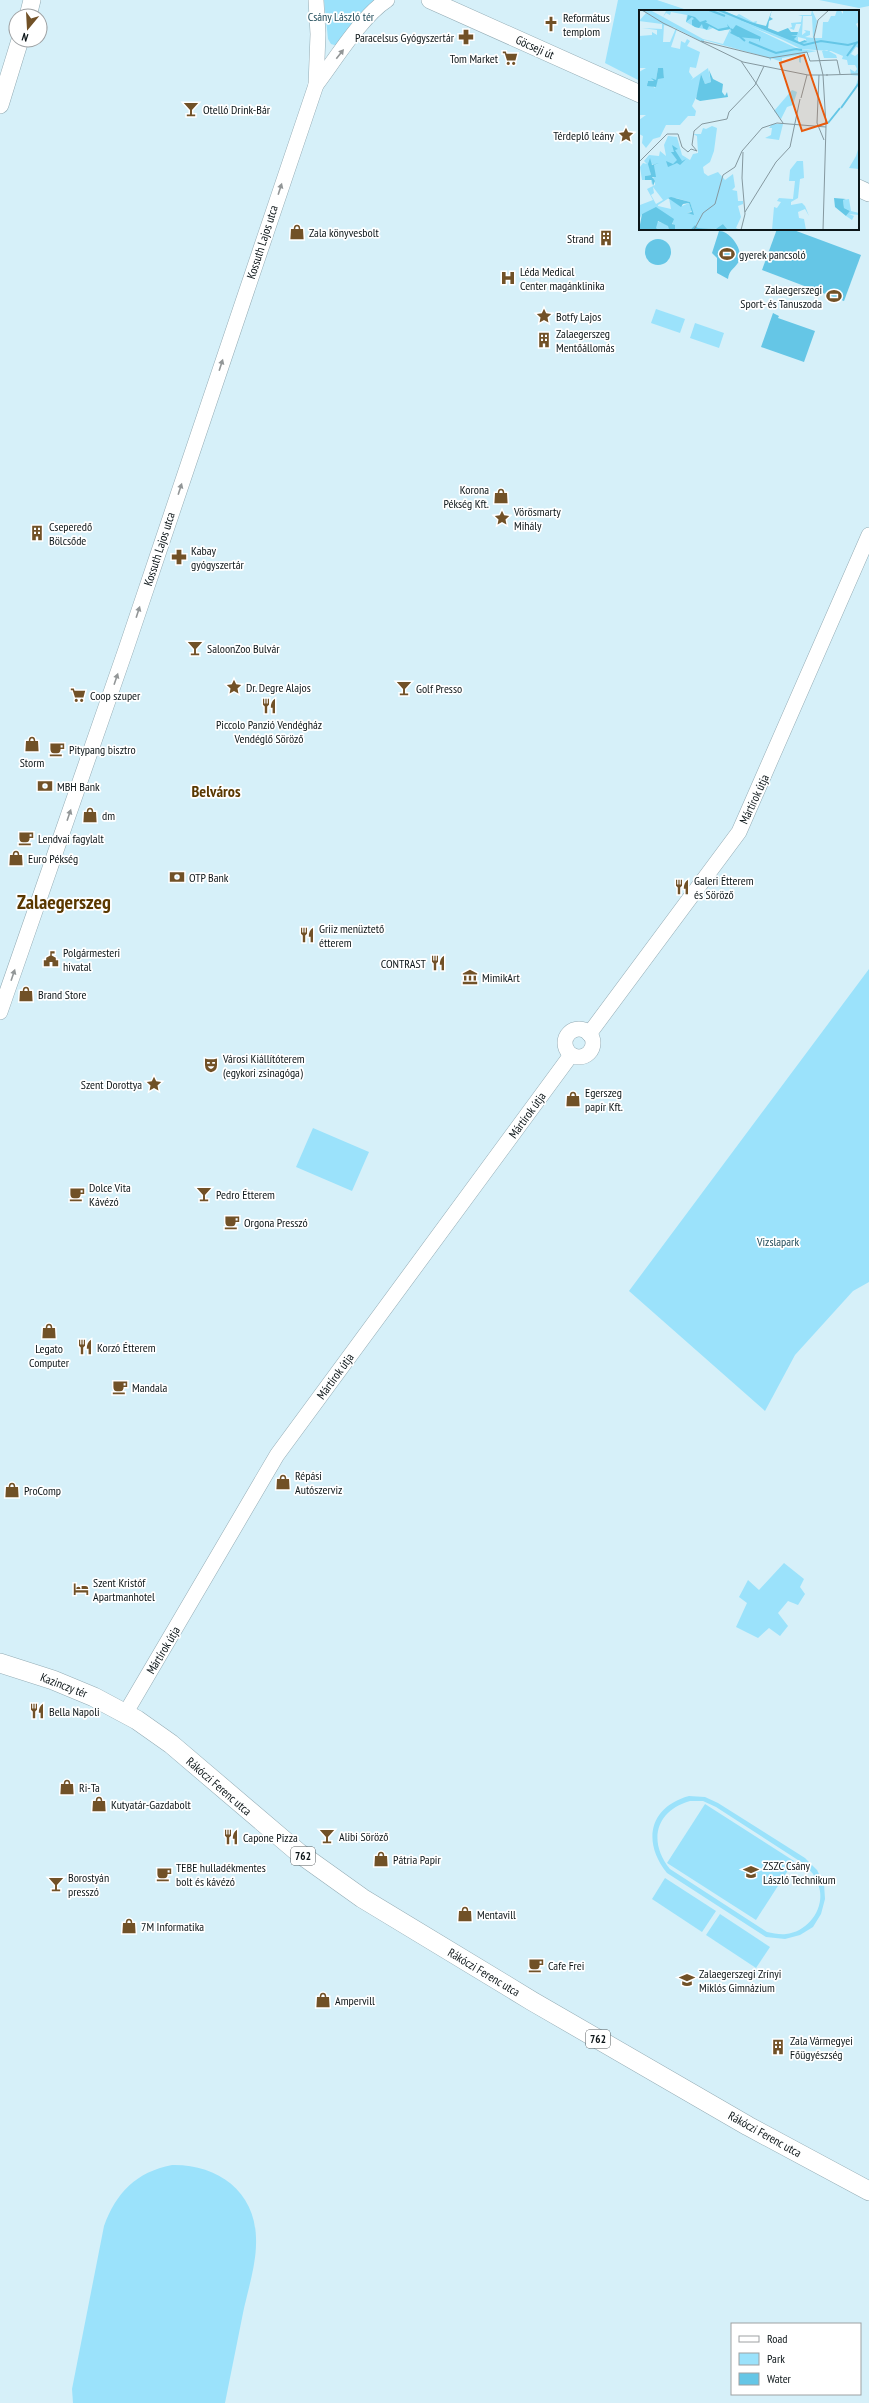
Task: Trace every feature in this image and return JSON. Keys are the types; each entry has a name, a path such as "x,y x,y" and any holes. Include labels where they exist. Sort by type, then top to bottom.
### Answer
{"main road":[{"name":"Göcseji út","path":"430,0 639,94"},
{"path":"0,105 18,48"},
{"path":"859,188 869,193"},
{"name":"Kazinczy tér","path":"0,1663 73,1688 126,1714"},
{"name":"Rákóczi Ferenc utca","path":"126,1714 171,1744 262,1824 325,1873 362,1898 532,2001 748,2126 869,2191"}],"street":[{"path":"316,0 318,48 316,85"},
{"path":"316,85 365,21 379,5 387,0"},
{"name":"Kossuth Lajos utca","path":"0,1012 126,649 316,85"},
{"name":"Mártírok útja","path":"126,1714 277,1455 571,1055 580,1057 588,1053 592,1042 589,1034 739,832 869,535"}],"green space":[{"name":"Csány László tér","path":"324,0 376,0 338,46 331,44 328,39"},
{"path":"618,0 657,0 684,9 639,10 639,80 605,63"},
{"path":"819,0 869,0 869,6 859,8"},
{"path":"656,309 685,319 680,333 651,323"},
{"path":"695,323 724,333 719,348 690,338"},
{"name":"Vizslapark","path":"869,969 869,1282 853,1291 795,1355 765,1411 629,1291"},
{"path":"313,1128 369,1152 352,1191 296,1167"},
{"path":"784,1563 804,1579 800,1587 805,1594 798,1605 788,1601 778,1613 788,1626 780,1636 769,1628 758,1638 736,1627 747,1603 739,1597 748,1580 759,1590"},
{"path":"689,1796 705,1797 718,1803 805,1858 817,1870 824,1884 825,1899 821,1914 813,1927 800,1935 785,1939 766,1937 667,1873 659,1861 654,1849 652,1838 658,1817 665,1808 676,1801","holes":["690,1801 703,1801 716,1807 801,1862 811,1872 818,1884 820,1901 818,1909 809,1923 794,1932 786,1934 767,1932 670,1869 663,1859 657,1838 662,1820 669,1812 678,1806"]},
{"path":"705,1804 794,1861 756,1920 667,1863"},
{"path":"665,1878 716,1911 702,1932 652,1899"},
{"path":"720,1914 770,1947 756,1968 706,1935"},
{"path":"172,2165 204,2169 218,2175 230,2183 241,2194 249,2206 254,2221 256,2247 254,2266 225,2403 73,2403 72,2389 104,2226 109,2214 121,2194 129,2186 148,2173 159,2168"}],"water":[{"path":"777,230 794,230 861,255 844,301 762,270"},
{"name":"gyerek pancsoló","path":"719,231 727,234 735,242 740,252 739,261 731,271 728,279 717,273 717,258 712,253"},
{"path":"658,239 667,243 671,252 667,261 658,265 649,261 645,252 649,243"},
{"path":"773,313 779,316 778,318 815,331 804,362 761,347"}],"place":[{"name":"Református templom","path":"551,24"},
{"name":"Paracelsus Gyógyszertár","path":"466,37"},
{"name":"Tom Market","path":"510,58"},
{"name":"Otelló Drink-Bár","path":"191,109"},
{"name":"Térdeplő leány","path":"626,135"},
{"name":"Zala könyvesbolt","path":"297,232"},
{"name":"Strand","path":"606,238"},
{"name":"gyerek pancsoló","path":"727,254"},
{"name":"Léda Medical Center magánklinika","path":"508,278"},
{"name":"Zalaegerszegi Sport- és Tanuszoda","path":"834,296"},
{"name":"Botfy Lajos","path":"544,316"},
{"name":"Zalaegerszeg Mentőállomás","path":"544,340"},
{"name":"Korona Pékség Kft.","path":"501,496"},
{"name":"Vörösmarty Mihály","path":"502,518"},
{"name":"Cseperedő Bölcsőde","path":"37,533"},
{"name":"Kabay gyógyszertár","path":"179,557"},
{"name":"SaloonZoo Bulvár","path":"195,648"},
{"name":"Dr. Degre Alajos","path":"234,687"},
{"name":"Golf Presso","path":"404,688"},
{"name":"Coop szuper","path":"78,695"},
{"name":"Piccolo Panzió Vendégház Vendéglő Söröző","path":"269,706"},
{"name":"Storm","path":"32,744"},
{"name":"Pitypang bisztro","path":"57,749"},
{"name":"MBH Bank","path":"45,786"},
{"name":"dm","path":"90,815"},
{"name":"Lendvai fagylalt","path":"26,838"},
{"name":"Euro Pékség","path":"16,858"},
{"name":"OTP Bank","path":"177,877"},
{"name":"Galeri Étterem és Söröző","path":"682,887"},
{"name":"Griiz menüztető étterem","path":"307,935"},
{"name":"Polgármesteri hivatal","path":"51,959"},
{"name":"CONTRAST","path":"438,963"},
{"name":"MimikArt","path":"470,977"},
{"name":"Brand Store","path":"26,994"},
{"name":"Városi Kiállítóterem (egykori zsinagóga)","path":"211,1065"},
{"name":"Szent Dorottya","path":"154,1084"},
{"name":"Egerszeg papír Kft.","path":"573,1099"},
{"name":"Dolce Vita Kávézó","path":"77,1194"},
{"name":"Pedro Étterem","path":"204,1194"},
{"name":"Orgona Presszó","path":"232,1222"},
{"name":"Legato Computer","path":"49,1331"},
{"name":"Korzó Étterem","path":"85,1347"},
{"name":"Mandala","path":"120,1387"},
{"name":"Répási Autószerviz","path":"283,1482"},
{"name":"ProComp","path":"12,1490"},
{"name":"Szent Kristóf Apartmanhotel","path":"81,1589"},
{"name":"Bella Napoli","path":"37,1711"},
{"name":"Ri-Ta","path":"67,1787"},
{"name":"Kutyatár-Gazdabolt","path":"99,1804"},
{"name":"Alibi Söröző","path":"327,1836"},
{"name":"Capone Pizza","path":"231,1837"},
{"name":"Pátria Papir","path":"381,1859"},
{"name":"ZSZC Csány László Technikum","path":"751,1872"},
{"name":"TEBE hulladékmentes bolt és kávézó","path":"164,1874"},
{"name":"Borostyán presszó","path":"56,1884"},
{"name":"Mentavill","path":"465,1914"},
{"name":"7M Informatika","path":"129,1926"},
{"name":"Cafe Frei","path":"536,1965"},
{"name":"Zalaegerszegi Zrínyi Miklós Gimnázium","path":"687,1980"},
{"name":"Ampervill","path":"323,2000"},
{"name":"Zala Vármegyei Főügyészség","path":"778,2047"}],"district":[{"name":"Belváros","path":"216,791"},
{"name":"Zalaegerszeg","path":"64,902"}]}
